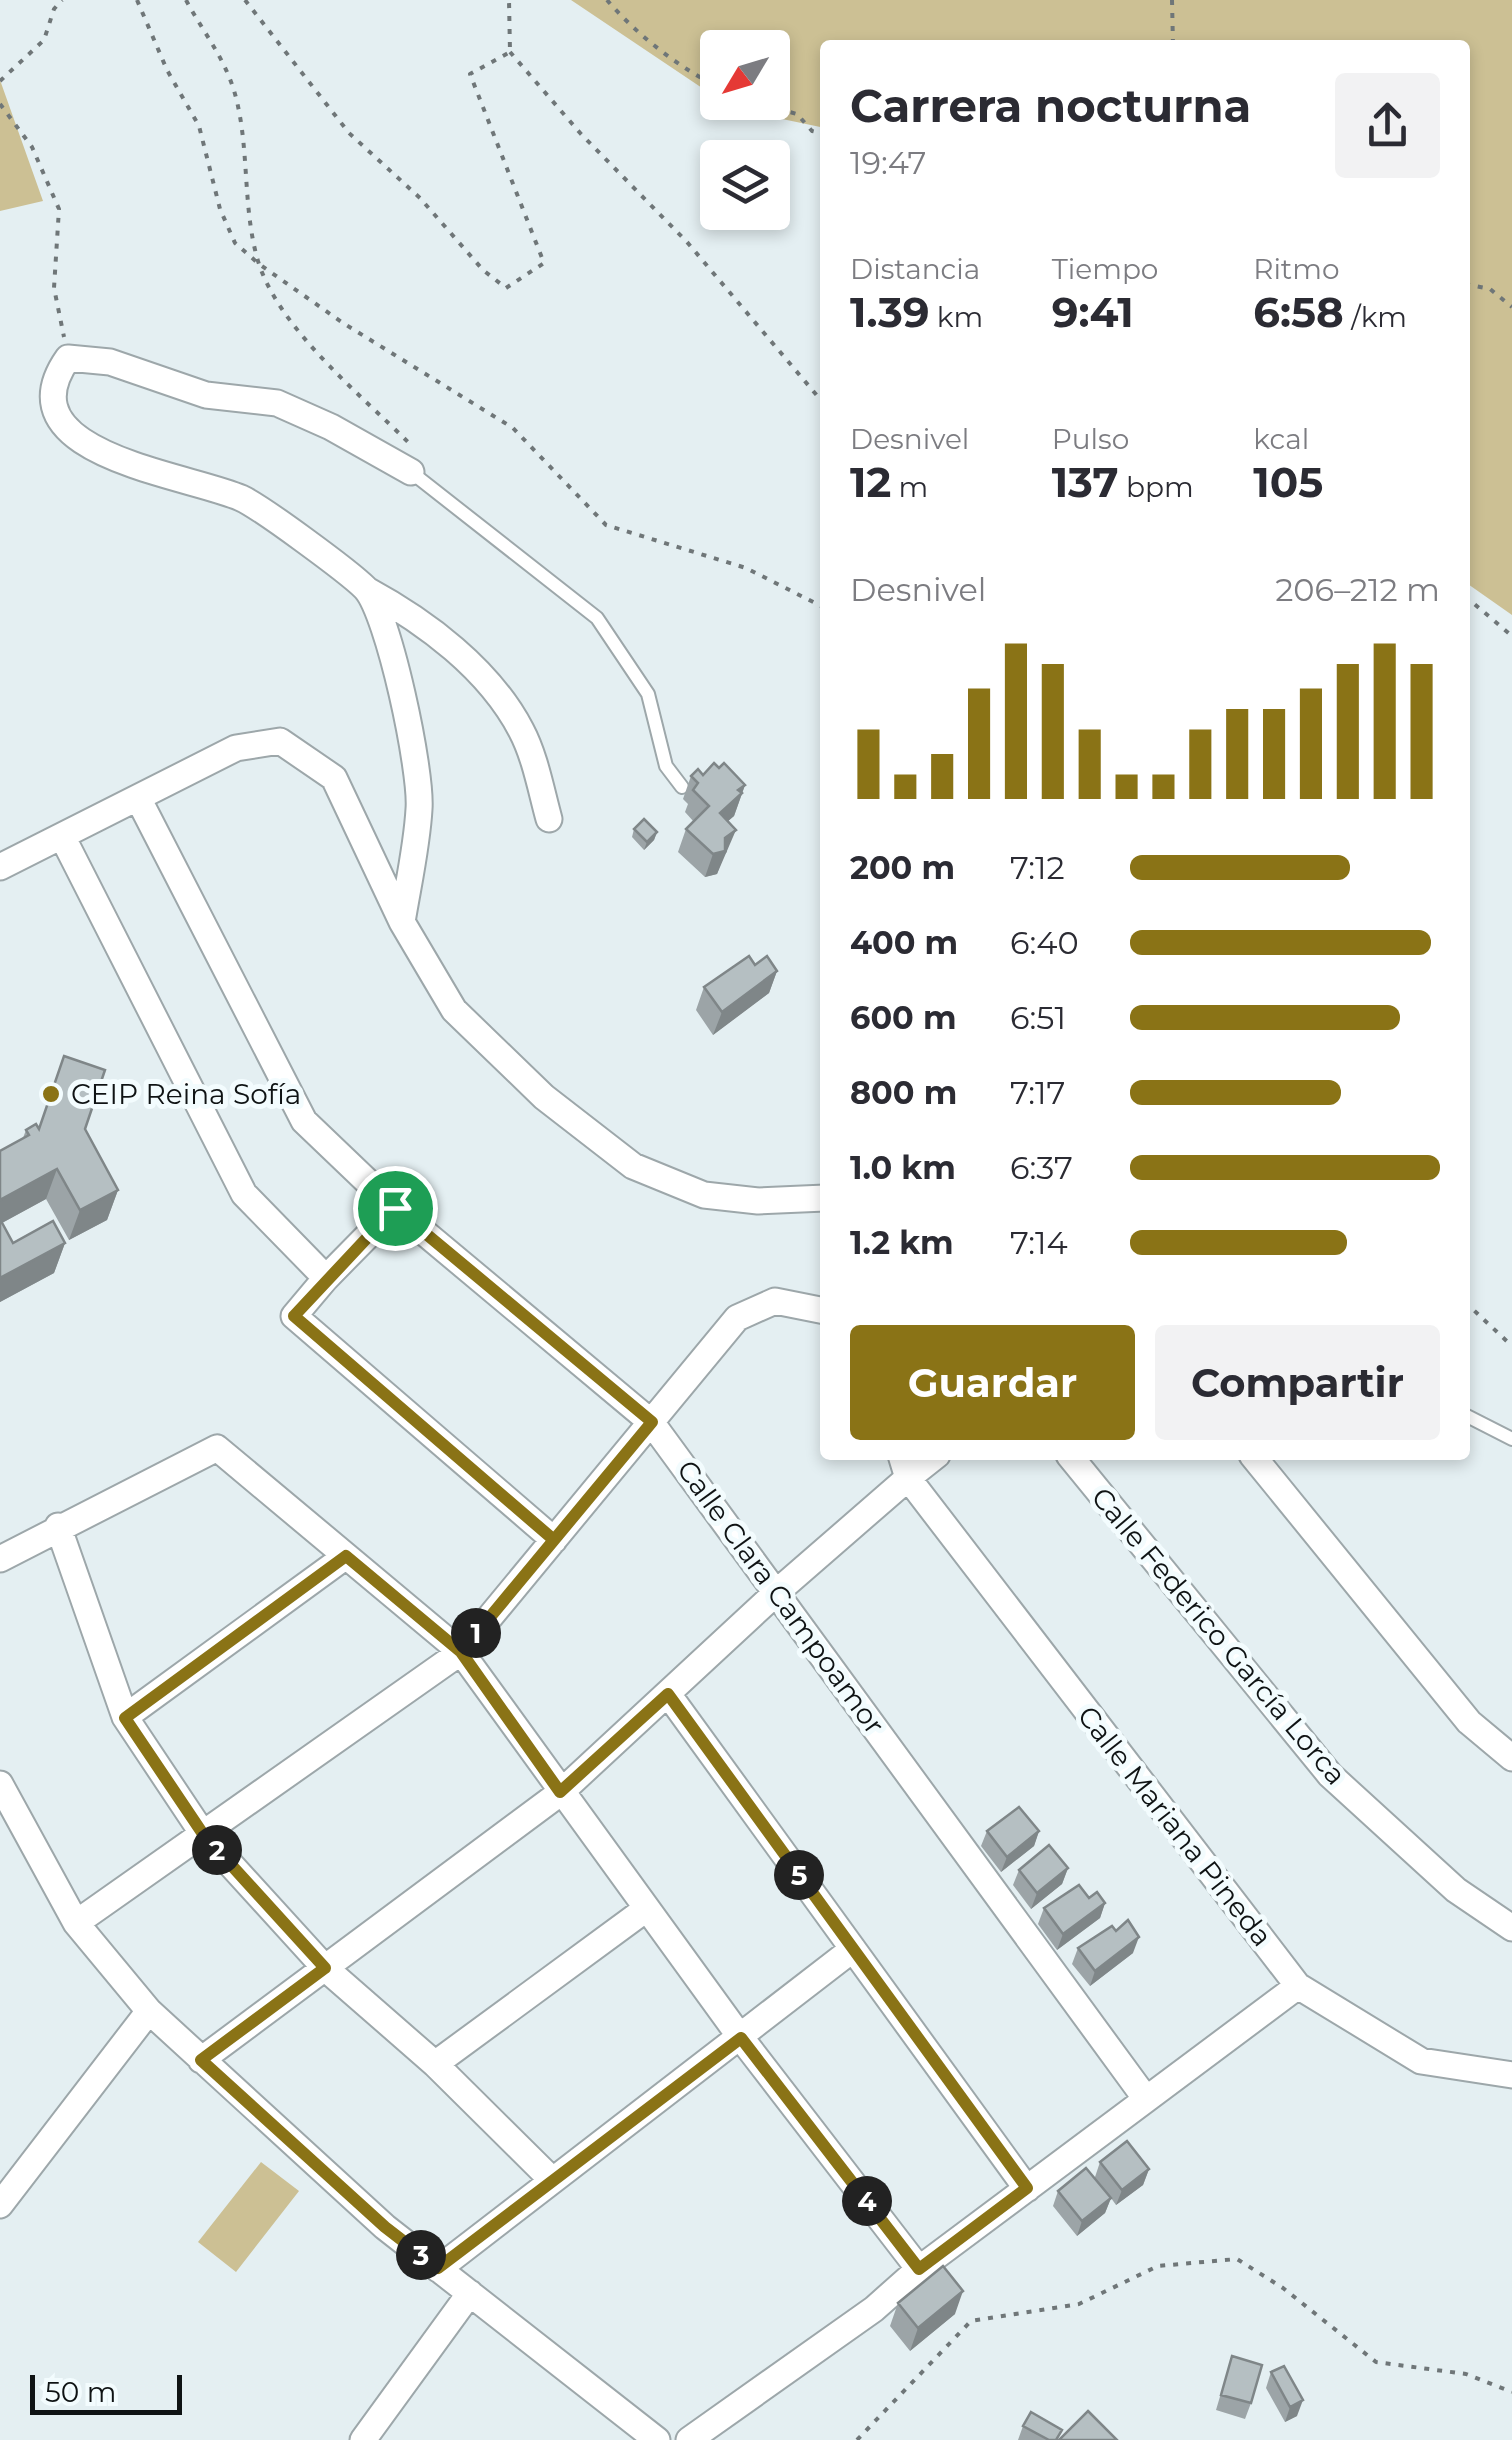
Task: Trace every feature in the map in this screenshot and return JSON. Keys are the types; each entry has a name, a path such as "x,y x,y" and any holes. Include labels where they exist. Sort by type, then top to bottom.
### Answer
{"street":[{"path":"410,472 277,403 206,395 110,362 68,358 46,378 39,401 48,428 72,448 244,499 367,590 418,618 499,694 523,733 549,819"},
{"path":"367,590 394,654 420,805 402,922"},
{"path":"0,867 236,748 280,742 334,778 402,922 454,1010 544,1097 632,1166 704,1195 758,1202 820,1198"},
{"name":"Calle Clara Campoamor","path":"138,798 304,1121 395,1208 652,1422 1146,2099"},
{"path":"62,836 244,1194 326,1278"},
{"path":"395,1208 294,1316 554,1540"},
{"path":"76,1922 461,1652 738,1318 775,1301 820,1310"},
{"path":"0,1559 216,1448 461,1652 741,2038 919,2269"},
{"name":"Calle Federico García Lorca","path":"1073,1460 1330,1775 1456,1890 1512,1928"},
{"path":"1256,1460 1469,1722 1512,1758"},
{"path":"201,2060 560,1792 904,1467"},
{"name":"Calle Mariana Pineda","path":"904,1467 1298,1986 1421,2061 1512,2075"},
{"path":"58,1526 125,1718 203,1834 325,1968 434,2064 551,2179"},
{"path":"125,1718 346,1556"},
{"path":"668,1694 1027,2188"},
{"path":"0,1784 76,1922 149,2010 385,2227 646,2437"},
{"path":"434,2064 646,1909"},
{"path":"438,2268 853,1949"},
{"path":"689,2440 874,2309 919,2269 1298,1986"},
{"path":"0,2205 9,2174 149,2010"},
{"path":"363,2440 470,2293"}],"lane":[{"path":"410,472 597,618 648,694 666,766 682,787"},
{"path":"1470,1418 1512,1439"}],"path":[{"path":"0,81 44,40 54,9 62,0"},
{"path":"137,0 167,70 199,126 220,209 236,243 258,264 343,323 513,428 606,525 746,568 820,605"},
{"path":"186,0 216,46 236,97 246,198 258,264 294,327 417,452 410,472"},
{"path":"244,0 350,133 420,198 483,270 506,288 544,263 470,74 510,52"},
{"path":"510,0 510,52 581,134 687,242 820,399"},
{"path":"606,0 625,21 700,79"},
{"path":"1172,0 1173,40"},
{"path":"0,104 32,147 59,209 54,288 68,358"},
{"path":"790,112 797,114 812,131 820,133"},
{"path":"1470,285 1490,289 1512,307"},
{"path":"1470,600 1512,636"},
{"path":"1470,1307 1512,1346"},
{"path":"856,2440 971,2320 1079,2304 1158,2266 1237,2259 1283,2288 1376,2362 1466,2374 1512,2392"}],"shaded area":[{"path":"571,0 1512,0 1512,615 1470,586 1470,40 820,40 820,127 787,120 790,120 790,30 700,30 700,87"},
{"path":"0,80 43,201 0,211"},
{"path":"261,2162 299,2191 236,2272 198,2242"}],"building":[{"path":"714,763 719,768 724,763 745,785 738,790 742,793 720,813 736,830 725,838 725,851 713,854 686,829 709,806 693,790 698,783 691,776 698,769 703,775"},
{"path":"644,819 657,832 647,842 634,829"},
{"path":"749,956 755,965 767,956 777,971 722,1012 704,987"},
{"path":"64,1056 105,1070 85,1129 118,1190 80,1210 57,1169 0,1200 0,1151 29,1135 26,1130 36,1124 39,1129"},
{"path":"0,1219 13,1243 53,1221 65,1243 0,1278"},
{"path":"1019,1807 1039,1831 1007,1857 987,1831"},
{"path":"1049,1845 1068,1868 1037,1893 1019,1870"},
{"path":"1079,1885 1089,1898 1097,1892 1105,1903 1063,1934 1044,1908"},
{"path":"1128,1920 1139,1937 1095,1971 1078,1948 1112,1926 1116,1931"},
{"path":"1127,2141 1149,2169 1122,2190 1100,2162"},
{"path":"1086,2168 1111,2198 1082,2221 1058,2191"},
{"path":"943,2266 963,2291 918,2328 898,2303"},
{"path":"1232,2356 1262,2365 1251,2403 1221,2395"},
{"path":"1284,2366 1303,2400 1290,2407 1271,2372"},
{"path":"1088,2411 1117,2440 1059,2440"},
{"path":"1031,2412 1062,2430 1056,2440 1023,2426"}],"place":[{"name":"CEIP Reina Sofía","path":"51,1094"}],"route":[{"path":"395,1208 294,1316 554,1540 461,1652 560,1792 668,1694 1027,2188 919,2269 741,2038 438,2268 385,2227 201,2060 325,1968 203,1834 125,1718 346,1556 461,1652 652,1422 395,1208"}]}
